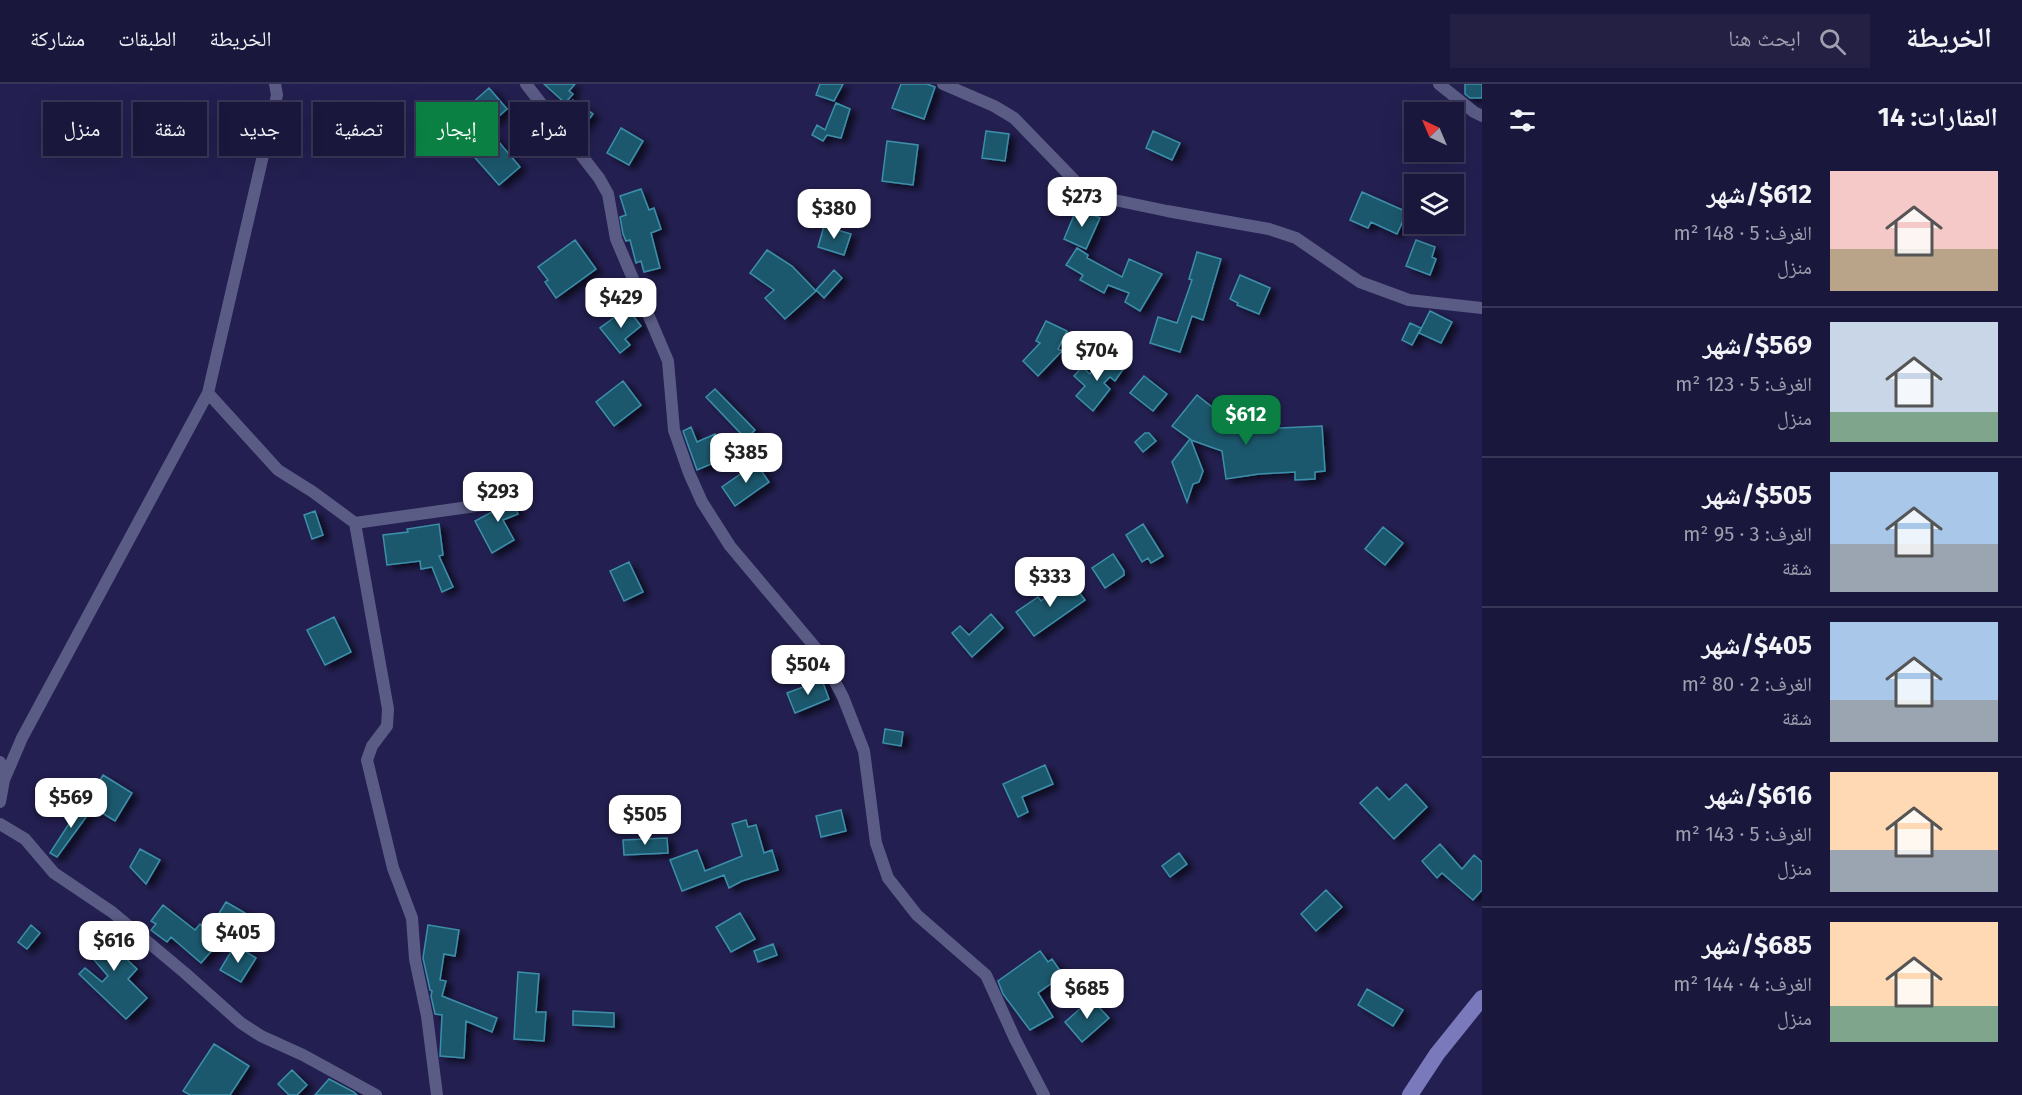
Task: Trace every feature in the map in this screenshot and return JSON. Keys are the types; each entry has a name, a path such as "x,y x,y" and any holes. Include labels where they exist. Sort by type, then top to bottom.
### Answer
{"street":[{"path":"0,802 4,780 22,738 208,393 277,95 275,84"},
{"path":"526,84 599,178 608,194 616,238 668,361 675,430 689,473 702,502 729,546 820,653 843,697 864,751 876,843 888,878 917,915 986,975 1015,1040 1044,1095"},
{"path":"943,84 994,106 1014,118 1079,185 1104,198 1167,212 1269,229 1296,238 1360,282 1409,300 1482,308"},
{"path":"1439,84 1482,116"},
{"path":"208,393 278,470 314,492 355,523 388,709 387,726 372,746 367,759 393,868 412,918 415,959 427,1017 437,1095"},
{"path":"355,523 483,505"},
{"path":"0,762 4,780"},
{"path":"0,824 25,839 54,873 112,912 241,1023 261,1036 303,1055 376,1095"},
{"path":"1410,1095 1437,1054 1482,998"}],"building":[{"path":"544,84 575,84 569,91 573,94 564,102"},
{"path":"820,84 843,84 834,101 816,95"},
{"path":"901,84 927,84 935,87 924,119 892,108"},
{"path":"1465,84 1482,84 1482,98 1470,98 1465,94"},
{"path":"489,88 507,109 498,117 498,102 473,102"},
{"path":"836,103 850,109 841,138 827,135 823,141 812,135 817,125 825,130"},
{"path":"588,110 593,114 588,121"},
{"path":"621,128 643,141 629,165 607,153"},
{"path":"986,131 1009,134 1005,161 982,158"},
{"path":"1153,131 1180,143 1172,160 1146,148"},
{"path":"498,141 520,167 499,185 474,156 498,156"},
{"path":"887,141 918,145 913,185 882,181"},
{"path":"641,189 649,210 654,208 661,229 651,233 660,268 644,272 641,261 636,263 630,240 626,241 620,217 626,215 620,196"},
{"path":"1362,192 1404,211 1404,219 1397,234 1371,222 1368,228 1350,220"},
{"path":"1077,208 1100,218 1086,249 1064,239"},
{"path":"824,226 851,234 844,255 818,247"},
{"path":"575,240 596,269 556,298 545,282 548,280 538,267"},
{"path":"1416,240 1435,247 1432,257 1436,259 1430,275 1406,266"},
{"path":"1077,248 1088,255 1087,258 1122,277 1129,259 1162,274 1140,311 1125,302 1129,293 1108,285 1104,293 1080,280 1083,275 1066,265"},
{"path":"767,250 792,266 816,291 785,319 765,298 774,290 750,273"},
{"path":"1197,252 1221,259 1203,320 1192,316 1180,352 1150,343 1158,317 1177,323 1192,280 1189,279"},
{"path":"834,270 842,278 824,298 816,290"},
{"path":"1240,275 1270,288 1259,314 1237,305 1238,303 1230,299"},
{"path":"627,308 641,326 625,339 630,345 620,353 600,328"},
{"path":"1430,311 1452,322 1441,343 1419,333"},
{"path":"1046,321 1067,331 1058,349 1062,351 1038,376 1023,361 1040,343 1036,341"},
{"path":"1410,323 1421,328 1412,345 1402,340"},
{"path":"1104,355 1124,368 1115,381 1110,377 1104,383 1110,389 1093,411 1076,396 1085,386 1074,376 1082,367 1090,374"},
{"path":"1144,376 1167,394 1153,411 1130,393"},
{"path":"623,381 641,405 614,426 596,402"},
{"path":"715,389 755,430 746,439 706,397"},
{"path":"1197,395 1216,410 1217,408 1258,421 1259,429 1322,426 1325,471 1315,472 1315,479 1295,480 1295,472 1226,479 1222,451 1191,440 1203,471 1199,482 1193,484 1187,502 1172,462 1190,439 1172,426"},
{"path":"691,427 697,442 715,434 725,458 697,470 683,431"},
{"path":"1145,433 1149,433 1156,441 1143,452 1135,442"},
{"path":"756,463 769,482 735,506 722,487"},
{"path":"507,488 518,514 503,520 514,540 492,553 475,521 503,506 497,493"},
{"path":"315,511 323,535 312,539 304,515"},
{"path":"439,524 443,555 439,556 453,587 442,592 432,567 421,569 420,561 387,565 383,535 408,532 407,529"},
{"path":"1143,524 1163,556 1151,563 1148,558 1142,562 1126,535"},
{"path":"1383,527 1403,543 1385,565 1365,549"},
{"path":"1113,554 1124,571 1124,575 1105,588 1092,568"},
{"path":"629,562 643,592 624,601 610,571"},
{"path":"1069,579 1085,600 1034,636 1016,612 1038,597 1041,601"},
{"path":"991,614 1003,628 972,657 952,633 960,626 969,635"},
{"path":"334,617 351,652 325,665 307,630"},
{"path":"822,680 829,699 795,713 787,693"},
{"path":"885,729 903,732 901,746 883,743"},
{"path":"1045,765 1053,784 1022,797 1028,812 1018,817 1003,784"},
{"path":"103,775 132,793 115,821 86,803"},
{"path":"1406,784 1427,807 1394,839 1360,803 1377,787 1389,800"},
{"path":"83,802 92,809 57,857 50,853"},
{"path":"841,810 846,831 821,837 816,816"},
{"path":"746,820 748,827 756,825 764,853 772,850 778,870 742,881 729,888 724,875 682,891 670,860 697,850 705,871 742,856 732,824"},
{"path":"667,838 668,853 624,855 623,840"},
{"path":"1440,844 1462,869 1474,855 1482,862 1482,890 1473,900 1442,873 1437,878 1422,861"},
{"path":"140,849 160,860 146,884 130,867"},
{"path":"1179,853 1187,864 1170,877 1162,866"},
{"path":"1326,890 1342,907 1316,931 1301,914"},
{"path":"226,902 245,913 201,963 171,937 167,942 151,930 156,924 151,921 163,905 195,930 200,924 208,931"},
{"path":"740,913 755,939 731,952 716,927"},
{"path":"31,925 40,933 27,949 18,942"},
{"path":"428,925 459,930 455,956 444,954 440,980 446,981 442,996 497,1018 492,1032 466,1021 464,1058 440,1056 442,1015 435,1014 432,991 423,958"},
{"path":"118,928 133,940 121,954 137,969 128,979 147,998 126,1019 79,974 85,968 102,982 108,976 82,946 96,932 106,941"},
{"path":"773,944 777,955 758,962 754,951"},
{"path":"235,945 256,958 241,982 220,970"},
{"path":"1040,951 1048,962 1052,959 1063,975 1038,993 1053,1017 1030,1030 1003,994 998,981"},
{"path":"518,972 539,974 536,1012 546,1012 544,1041 514,1039"},
{"path":"1367,989 1403,1010 1393,1026 1358,1005"},
{"path":"1091,999 1109,1018 1082,1042 1065,1022"},
{"path":"573,1011 614,1013 614,1027 573,1025"},
{"path":"214,1044 249,1066 230,1095 190,1095 183,1091"},
{"path":"292,1070 307,1085 297,1095 289,1095 278,1084"},
{"path":"329,1079 354,1092 357,1095 315,1095"}]}
